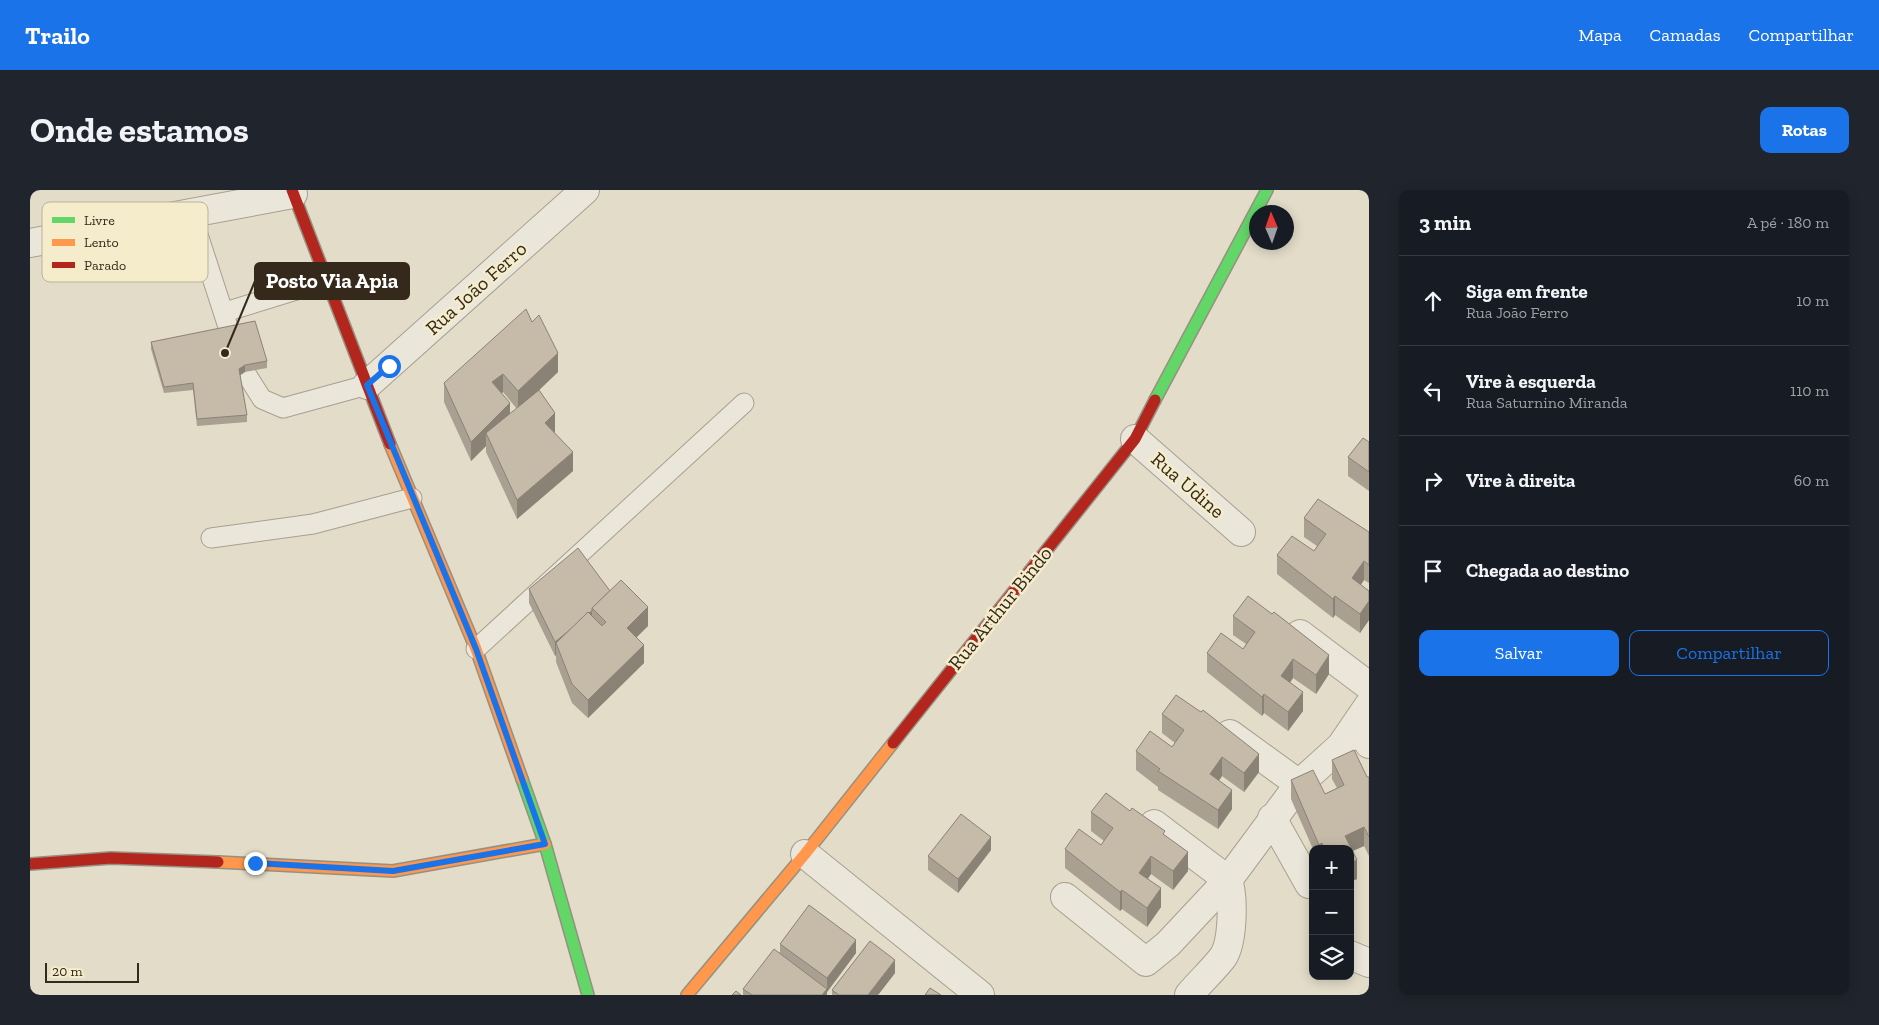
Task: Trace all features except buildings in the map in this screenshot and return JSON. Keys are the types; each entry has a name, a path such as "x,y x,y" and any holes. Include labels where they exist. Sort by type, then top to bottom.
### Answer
{"street":[{"name":"Rua João Ferro","path":"367,385 585,190"},
{"name":"Rua Arthur Bindo","path":"687,995 805,854 1135,439 1267,190"},
{"path":"208,209 292,192 412,498 476,649 545,844 588,995"},
{"name":"Rua Udine","path":"1135,439 1241,532"},
{"path":"1296,632 1369,686"},
{"path":"1065,897 1146,962 1168,944 1228,880 1299,784 1361,742 1369,705"},
{"path":"1230,734 1299,784"},
{"path":"1272,818 1309,884"},
{"path":"1154,824 1228,880 1232,893 1233,914 1224,955 1189,995"},
{"path":"30,864 111,858 246,862 393,871 545,844"},
{"path":"805,854 980,995"},
{"path":"1354,957 1369,963"}],"lane":[{"path":"208,264 230,333"},
{"path":"224,312 326,281"},
{"path":"245,372 262,399 283,408 367,385"},
{"path":"476,649 744,403"},
{"path":"211,538 313,524 412,498"}],"traffic: fast":[{"path":"1155,400 1267,190"},
{"path":"522,779 545,844 588,995"}],"traffic: slow":[{"path":"390,444 476,649 522,779"},
{"path":"687,995 805,854 893,743"},
{"path":"218,862 393,871 545,844"}],"traffic: jam":[{"path":"292,190 390,444"},
{"path":"893,743 1135,439 1155,400"},
{"path":"30,864 111,858 218,862"}],"place":[{"name":"Posto Via Apia","path":"225,353"}],"route":[{"path":"255,863 393,871 545,844 476,649 367,385 389,366"}]}
